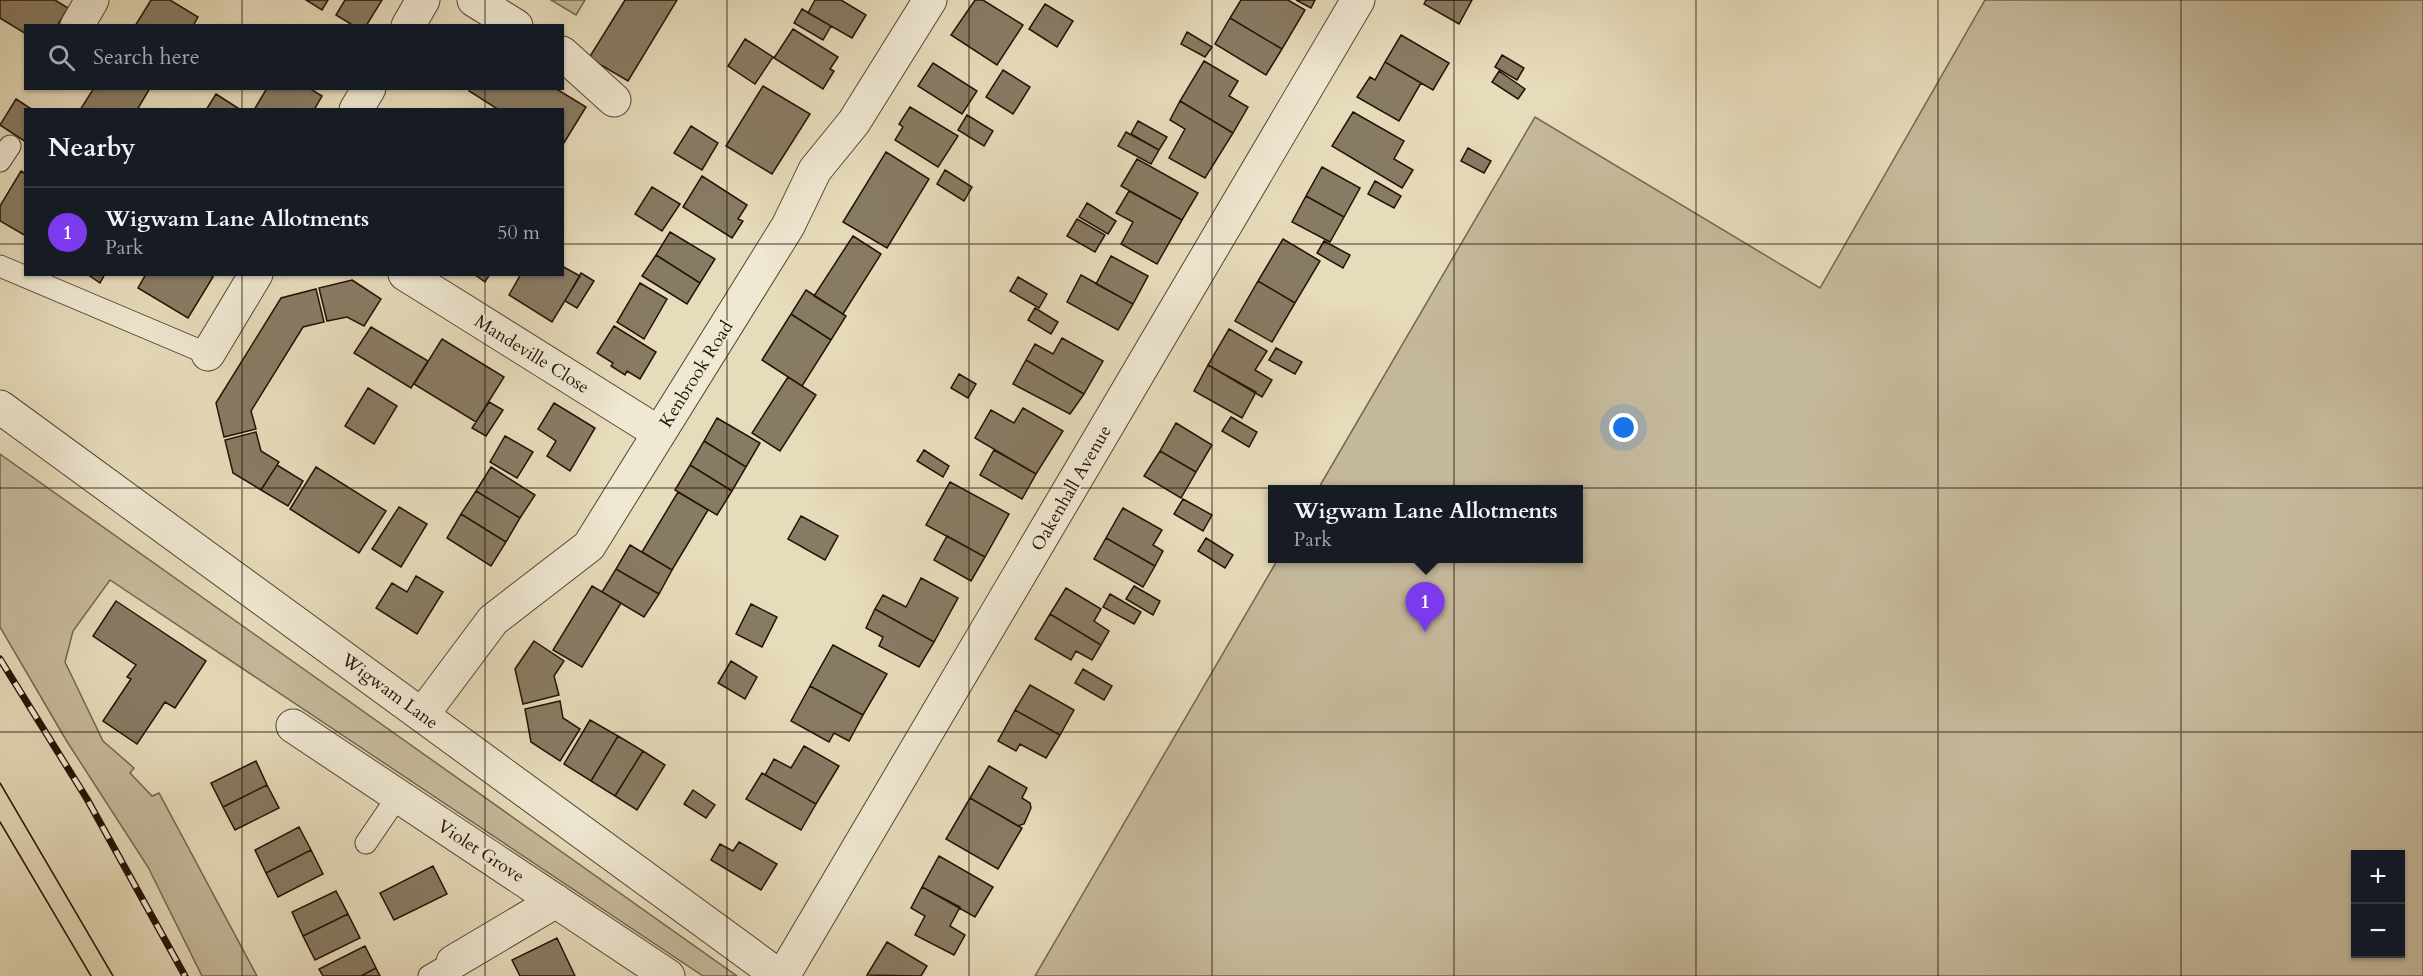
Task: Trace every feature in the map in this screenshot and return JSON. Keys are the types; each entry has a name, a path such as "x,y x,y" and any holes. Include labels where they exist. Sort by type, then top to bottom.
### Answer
{"street":[{"path":"78,24 92,0"},
{"path":"409,24 423,0"},
{"path":"474,0 513,24"},
{"name":"Kenbrook Road","path":"422,715 493,620 589,546 789,226 815,170 854,122 930,0"},
{"name":"Oakenhall Avenue","path":"781,976 1358,0"},
{"path":"564,55 614,100"},
{"path":"358,108 368,90"},
{"path":"208,354 255,276"},
{"name":"Mandeville Close","path":"408,276 659,433"},
{"name":"Wigwam Lane","path":"0,407 781,976"},
{"name":"Violet Grove","path":"293,726 668,976"},
{"path":"441,969 556,901"}],"lane":[{"path":"0,266 208,354"},
{"path":"366,843 398,796"}],"shaded area":[{"path":"551,0 585,0 576,15"},
{"path":"1985,0 2423,0 2423,976 1035,976 1276,563 1583,563 1583,485 1320,485 1535,117 1820,288"},
{"path":"0,454 737,976 703,976 110,580 73,631 65,662 103,741 134,768 130,773 152,796 159,793 257,976 202,976 148,867 66,740 0,627"}],"building":[{"path":"0,0 55,0 68,8 58,24 24,24 24,33 0,18"},
{"path":"151,0 170,0 198,17 194,24 136,24"},
{"path":"306,0 328,0 322,10"},
{"path":"345,0 382,0 367,24 351,24 336,15"},
{"path":"625,0 677,0 628,81 589,58"},
{"path":"815,0 841,0 866,15 852,38 808,13"},
{"path":"975,0 983,0 1023,25 997,65 951,35"},
{"path":"1241,0 1288,0 1305,10 1282,49 1230,18"},
{"path":"1296,0 1315,0 1311,8"},
{"path":"1426,0 1472,0 1459,24 1424,4"},
{"path":"1045,4 1073,21 1057,47 1029,29"},
{"path":"802,9 831,26 823,40 794,23"},
{"path":"1230,18 1282,49 1266,75 1215,44"},
{"path":"793,29 838,57 830,69 834,71 823,89 774,58"},
{"path":"1187,32 1212,47 1205,57 1181,44"},
{"path":"1401,35 1449,63 1433,90 1385,62"},
{"path":"745,39 773,57 755,84 728,66"},
{"path":"1502,55 1524,68 1517,80 1495,67"},
{"path":"1204,61 1238,81 1229,96 1248,107 1233,133 1180,101"},
{"path":"1385,62 1421,83 1399,121 1357,97 1370,77 1375,80"},
{"path":"933,63 977,91 962,114 918,86"},
{"path":"1003,70 1030,87 1013,114 986,97"},
{"path":"1499,71 1525,89 1518,99 1492,82"},
{"path":"763,86 810,114 772,174 726,146"},
{"path":"93,90 149,90 138,108 81,108"},
{"path":"266,90 312,90 322,96 315,108 255,108"},
{"path":"558,90 586,107 564,143 564,108 496,108 469,91"},
{"path":"216,94 238,108 207,108"},
{"path":"16,99 30,108 24,108 24,141 0,125"},
{"path":"1180,101 1233,133 1205,178 1169,158 1185,129 1170,120"},
{"path":"910,107 958,136 938,167 895,140 903,127 899,124"},
{"path":"1353,112 1404,141 1394,159 1413,170 1402,188 1332,146"},
{"path":"967,115 993,131 984,146 958,130"},
{"path":"1138,121 1167,137 1159,150 1131,134"},
{"path":"691,126 718,143 702,170 674,153"},
{"path":"1126,132 1159,150 1151,164 1118,146"},
{"path":"1468,148 1491,161 1484,173 1461,161"},
{"path":"886,152 929,179 887,248 843,222"},
{"path":"1137,159 1198,193 1182,220 1121,186"},
{"path":"1322,167 1360,188 1344,217 1306,196"},
{"path":"945,170 972,187 964,201 937,184"},
{"path":"21,171 24,173 24,235 0,221 0,206"},
{"path":"702,176 747,205 738,219 743,221 732,238 683,207"},
{"path":"1375,181 1401,196 1394,208 1368,194"},
{"path":"652,187 680,204 662,231 635,214"},
{"path":"1129,191 1182,220 1157,264 1121,244 1133,222 1116,213"},
{"path":"1306,196 1344,217 1330,242 1292,222"},
{"path":"1087,203 1116,221 1108,234 1079,217"},
{"path":"1077,219 1105,235 1095,252 1067,236"},
{"path":"670,232 715,259 700,283 656,255"},
{"path":"853,236 881,254 843,314 814,296"},
{"path":"1283,239 1320,261 1295,303 1258,281"},
{"path":"1324,241 1350,255 1343,268 1317,253"},
{"path":"656,255 700,283 687,304 642,276"},
{"path":"1111,256 1148,276 1133,304 1096,284"},
{"path":"564,267 580,276 552,322 509,295 520,276 564,276"},
{"path":"581,273 594,281 577,308 565,301"},
{"path":"1081,275 1133,304 1118,330 1067,302"},
{"path":"90,276 104,276 100,283"},
{"path":"145,276 213,277 188,318 138,288"},
{"path":"477,276 489,276 485,282"},
{"path":"1018,277 1047,294 1039,308 1010,291"},
{"path":"352,280 381,299 364,326 347,317 327,321 319,288"},
{"path":"1258,281 1295,303 1272,342 1235,321"},
{"path":"640,283 667,299 644,339 617,322"},
{"path":"316,289 324,322 303,327 251,411 256,429 224,437 216,403 281,298"},
{"path":"806,290 846,316 831,340 791,314"},
{"path":"1035,308 1058,322 1051,334 1028,320"},
{"path":"791,314 831,340 802,386 762,360"},
{"path":"614,326 656,352 640,379 627,371 625,375 611,366 613,363 597,353"},
{"path":"371,327 428,361 411,388 354,353"},
{"path":"1229,329 1267,351 1255,370 1272,380 1262,397 1208,365"},
{"path":"1062,338 1103,361 1084,394 1026,360 1035,344 1053,354"},
{"path":"442,339 504,377 476,422 414,384"},
{"path":"1276,348 1302,362 1295,374 1269,360"},
{"path":"1026,360 1084,394 1070,414 1013,384"},
{"path":"1208,365 1256,392 1242,418 1194,391"},
{"path":"959,374 976,384 968,398 951,388"},
{"path":"788,377 816,395 780,451 752,433"},
{"path":"368,388 397,406 374,444 345,426"},
{"path":"489,402 503,410 486,436 472,428"},
{"path":"554,403 595,428 570,471 547,456 556,441 538,429"},
{"path":"1023,408 1063,431 1036,474 975,438 991,410 1014,423"},
{"path":"1231,417 1257,432 1249,447 1222,431"},
{"path":"717,418 760,443 746,467 704,441"},
{"path":"1176,423 1212,445 1196,472 1160,451"},
{"path":"256,432 261,451 279,462 261,490 233,473 225,440"},
{"path":"505,436 533,452 517,478 490,462"},
{"path":"704,441 746,467 732,491 690,465"},
{"path":"924,450 949,466 943,477 917,461"},
{"path":"994,450 1036,474 1022,499 980,475"},
{"path":"1160,451 1196,472 1181,498 1144,476"},
{"path":"277,465 303,481 288,506 261,490"},
{"path":"690,465 732,491 717,515 675,490"},
{"path":"316,467 386,511 359,553 290,509"},
{"path":"491,467 535,495 520,518 476,491"},
{"path":"950,482 1009,514 985,557 926,525"},
{"path":"476,491 520,518 506,542 461,514"},
{"path":"678,492 708,510 672,570 642,552"},
{"path":"1183,499 1212,515 1203,531 1174,514"},
{"path":"399,507 427,524 401,567 372,549"},
{"path":"1123,508 1162,530 1153,545 1163,551 1155,566 1106,538"},
{"path":"461,514 506,542 491,566 447,538"},
{"path":"801,516 838,536 825,560 788,539"},
{"path":"947,536 985,557 971,581 934,560"},
{"path":"1106,538 1155,566 1143,587 1094,559"},
{"path":"1206,538 1233,555 1225,568 1198,551"},
{"path":"630,545 672,570 659,594 616,569"},
{"path":"616,569 659,594 644,617 602,592"},
{"path":"416,576 443,592 417,634 376,608 392,583 407,592"},
{"path":"921,578 958,598 934,642 875,609 883,595 906,607"},
{"path":"592,586 621,603 582,667 553,650"},
{"path":"1134,586 1160,601 1153,615 1126,599"},
{"path":"1066,588 1101,609 1094,621 1109,631 1101,645 1050,614"},
{"path":"1110,594 1141,612 1134,624 1103,607"},
{"path":"116,601 206,661 175,708 165,702 137,744 103,721 131,679 127,677 136,665 93,636"},
{"path":"751,604 777,617 762,647 736,634"},
{"path":"875,609 934,642 919,667 879,646 883,637 866,628"},
{"path":"1050,614 1101,645 1092,660 1076,651 1071,660 1035,639"},
{"path":"534,641 564,661 554,676 559,695 523,704 515,669"},
{"path":"833,645 887,674 863,715 810,686"},
{"path":"731,661 757,677 745,699 718,683"},
{"path":"1083,669 1112,686 1104,700 1075,683"},
{"path":"1030,685 1074,710 1060,735 1015,710"},
{"path":"810,686 863,715 849,741 834,733 829,742 791,721"},
{"path":"560,701 563,718 580,729 560,761 531,742 525,709"},
{"path":"1015,710 1060,735 1046,758 1020,744 1016,751 998,741"},
{"path":"590,720 618,736 591,781 564,764"},
{"path":"618,736 643,751 615,796 591,781"},
{"path":"804,746 839,766 816,804 765,775 774,759 791,768"},
{"path":"643,751 665,765 637,810 615,796"},
{"path":"256,761 267,785 223,807 211,783"},
{"path":"989,766 1027,788 1022,798 1030,803 1031,808 1024,824 1018,826 970,798"},
{"path":"762,773 816,804 801,830 746,799"},
{"path":"267,785 279,808 235,830 223,807"},
{"path":"693,790 715,805 706,818 684,804"},
{"path":"970,798 1022,828 998,869 946,839"},
{"path":"299,827 311,850 266,873 255,850"},
{"path":"739,842 777,864 761,890 711,860 720,844 733,851"},
{"path":"311,850 323,874 278,897 266,873"},
{"path":"939,856 993,887 975,917 922,887"},
{"path":"433,866 447,894 394,920 380,893"},
{"path":"922,887 960,907 950,926 965,935 954,955 915,935 925,916 911,908"},
{"path":"336,891 348,914 303,936 292,912"},
{"path":"348,914 360,938 315,960 303,936"},
{"path":"557,938 575,976 520,976 512,960"},
{"path":"887,942 927,966 921,976 867,975"},
{"path":"365,946 376,968 361,976 323,976 319,969"},
{"path":"376,968 380,976 361,976"}],"tram line":[{"path":"0,783 113,976"},
{"path":"0,822 91,976"}],"railway":[{"path":"0,659 87,799 185,976"}],"place":[{"name":"Wigwam Lane Allotments","path":"1425,632"}]}
